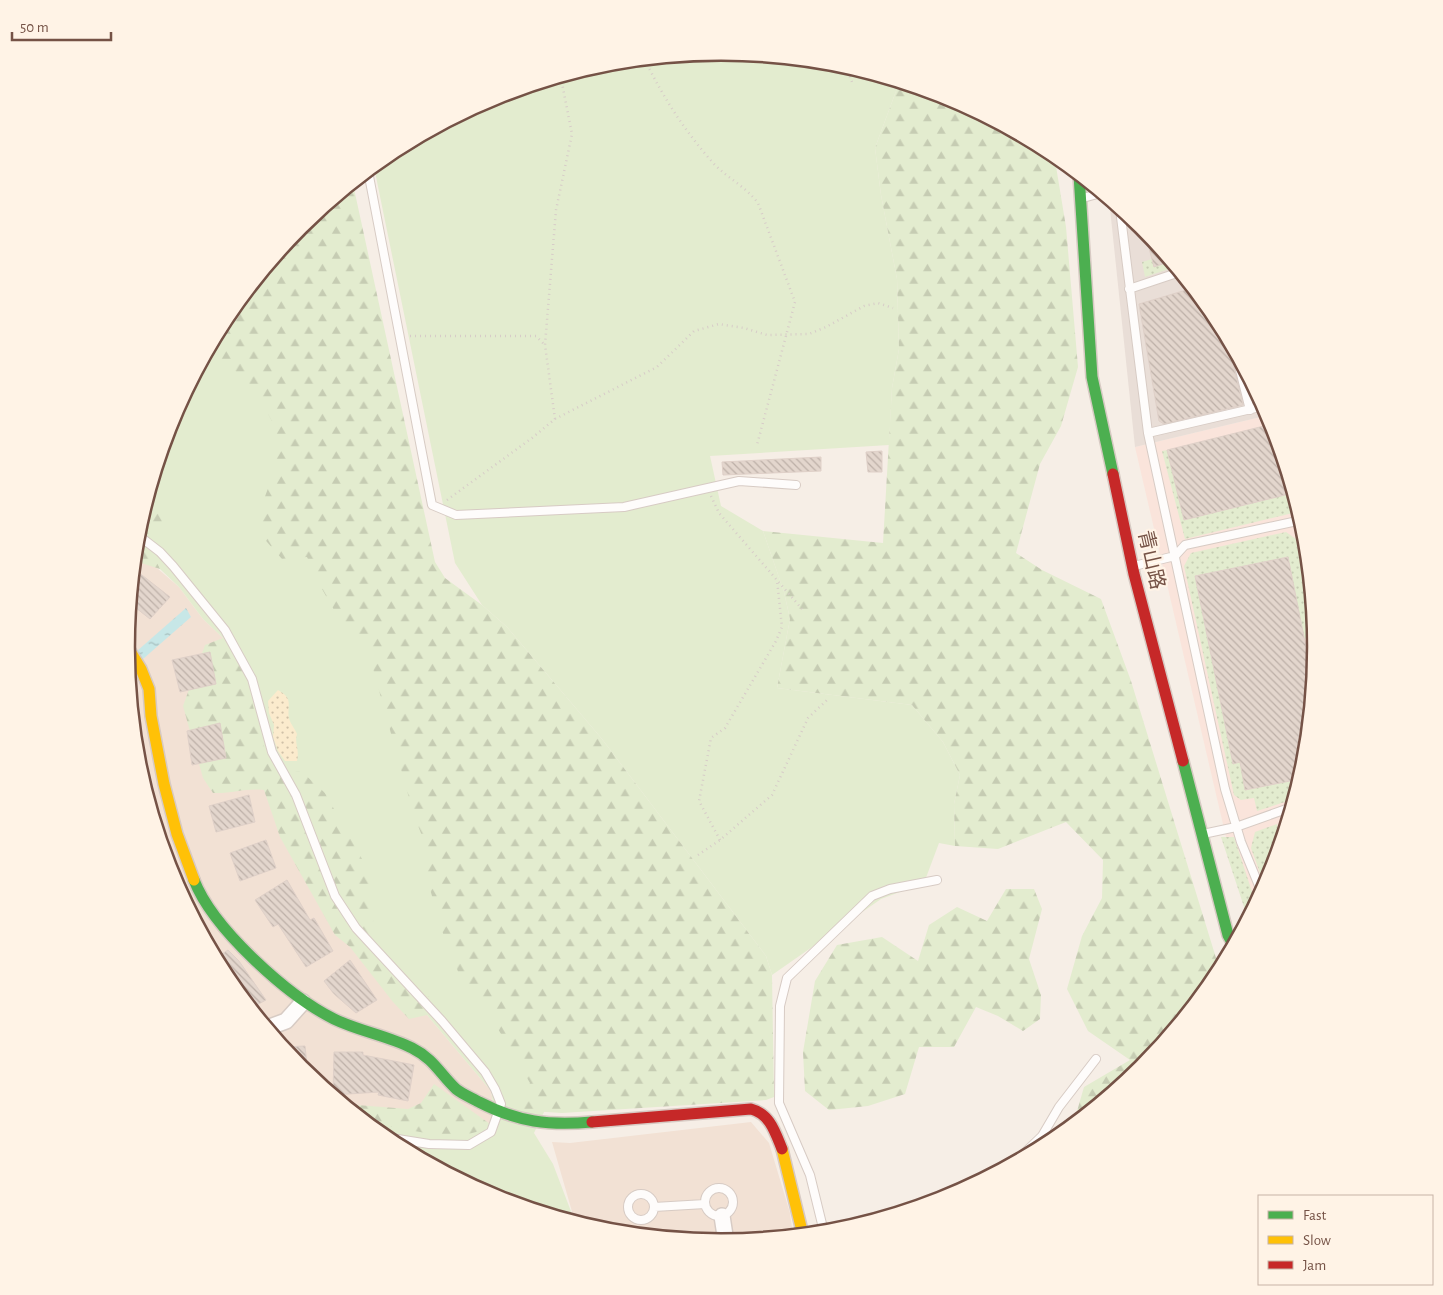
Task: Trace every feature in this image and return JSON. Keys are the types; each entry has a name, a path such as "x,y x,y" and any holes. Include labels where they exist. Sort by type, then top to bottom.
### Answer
{"street":[{"name":"青山路","path":"1079,183 1092,376 1132,566 1230,939"},
{"path":"136,660 148,689 151,716 164,784 177,834 196,884 226,929 282,985 303,1002 336,1020 412,1048 433,1061 457,1090 499,1112 524,1120 559,1125 751,1109 762,1112 776,1135 797,1201 802,1228"},
{"path":"274,1025 286,1020 303,1002"},
{"path":"722,1216 725,1234"}],"lane":[{"path":"370,179 432,505 456,515 624,507 739,482 796,485"},
{"path":"1080,199 1094,195"},
{"path":"1121,219 1148,433 1225,789 1236,827 1258,883"},
{"path":"1129,288 1173,274"},
{"path":"1242,379 1250,410"},
{"path":"1148,433 1256,408"},
{"path":"1132,566 1175,556 1185,545 1293,521"},
{"path":"145,542 173,566 225,630 252,679 272,752 296,794 335,896 356,928 442,1021 485,1072 498,1096 499,1112 491,1132 469,1145 429,1144 404,1140"},
{"path":"1202,835 1236,827 1285,810"},
{"path":"822,1225 810,1175 779,1104 780,1006 787,978 872,896 890,889 937,880"},
{"path":"1036,1142 1042,1136 1059,1107 1096,1059"},
{"path":"718,1188 727,1191 733,1203 730,1212 722,1216 713,1215 705,1204 710,1192 718,1188"},
{"path":"654,1207 705,1204"}],"path":[{"path":"648,66 662,94 690,137 717,167 750,192 758,203 795,302 757,445"},
{"path":"850,76 852,82"},
{"path":"555,419 545,345 556,210 572,134 562,83"},
{"path":"438,507 555,419 657,367 694,331 719,324 767,335 809,334 826,328 864,306 878,303 893,308"},
{"path":"400,336 536,336 545,345"},
{"path":"707,489 719,513 802,609"},
{"path":"720,840 699,801 711,738 725,728 776,641 782,627 777,580"},
{"path":"698,855 720,840 772,795 808,718 827,700"}],"shaded area":[{"path":"1110,209 1136,233 1187,291 1229,354 1260,417 1135,447"},
{"path":"1260,417 1277,459 1288,496 1303,571 1306,609 1308,648 1303,724 1288,799 1277,836 1248,904 1226,837 1135,447"},
{"path":"143,556 179,587 203,619 223,638 427,1015 491,1091 496,1120 490,1124 370,1117 335,1088 281,1034 256,1004 214,941 180,872 166,836 147,762 140,724 135,648 140,571"},
{"path":"751,1122 769,1143 790,1213 792,1229 722,1234 683,1232 645,1229 573,1215 552,1142 570,1143"}],"green space":[{"path":"722,61 798,66 873,81 897,88 875,148 881,195 897,279 899,349 892,388 889,445 710,456 721,506 763,531 784,592 790,619 777,688 912,705 943,742 960,775 954,804 955,846 939,843 924,883 881,899 772,975 766,956 602,739 507,627 482,605 455,563 376,175 428,140 497,106 533,92 570,81 645,66"},
{"path":"897,88 946,106 981,122 1015,140 1056,166 1066,227 1078,367 1061,426 1040,464 1016,553 1042,570 1101,599 1131,681 1217,961 1187,1004 1162,1034 1136,1062 1076,1114 1084,1087 1130,1060 1088,1031 1067,989 1082,936 1102,898 1103,860 1066,822 998,849 955,846 954,804 960,775 943,742 912,705 777,688 790,619 784,592 763,531 883,543 892,388 899,349 897,279 881,195 875,148"},
{"path":"354,191 435,562 445,578 482,605 507,627 602,739 766,956 772,975 774,1097 766,1100 562,1113 531,1111 511,1106 524,1096 530,1083 491,1017 459,974 442,931 426,875 425,843 414,816 368,651 338,617 307,557 282,559 260,534 263,502 275,469 274,425 254,388 233,369 223,373 212,358 256,291 307,233"},
{"path":"1152,259 1154,267 1164,263 1169,269 1145,277 1142,262"},
{"path":"224,338 285,385 555,1089 534,1133 553,1164 572,1214 533,1203 462,1173 428,1155 370,1117 489,1124 496,1120 491,1091 427,1015 407,998 274,790 223,638 203,619 179,587 160,569 145,543 155,496 166,459 180,423 196,388"},
{"path":"1167,450 1184,520 1288,494 1292,513 1185,539 1162,451"},
{"path":"154,500 169,516 150,546 160,569 141,563"},
{"path":"1286,532 1296,539 1303,577 1307,638 1304,639 1288,557 1195,576 1233,763 1240,762 1246,790 1292,781 1287,801 1257,811 1254,798 1241,800 1234,795 1184,566 1191,553"},
{"path":"223,638 242,664 268,763 281,774 301,771 325,793 371,875 374,940 381,954 409,983 431,998 427,1015 409,1019 393,1002 350,947 335,935 280,837 264,790 213,793 203,778 183,706 205,645"},
{"path":"1277,824 1277,836 1261,876 1251,848 1255,832"},
{"path":"1221,837 1234,837 1253,894 1245,910"},
{"path":"1006,889 1034,889 1042,909 1029,959 1041,995 1040,1019 1023,1031 998,1016 976,1007 954,1047 919,1047 905,1094 868,1106 829,1110 805,1091 803,1052 815,981 837,945 882,937 918,961 929,925 957,907 987,921"},
{"path":"434,1084 490,1124 476,1132 453,1138 383,1126 355,1105 408,1109 421,1103"}],"sand":[{"path":"278,690 286,696 289,702 290,722 297,734 297,761 285,761 278,751 273,737 274,725 269,713 268,701"}],"water":[{"path":"186,608 191,617 143,659 137,651"}],"building":[{"path":"1149,247 1164,263 1154,267"},
{"path":"1186,290 1209,322 1232,360 1243,405 1164,424 1159,421 1139,304"},
{"path":"1264,426 1288,494 1184,520 1167,450"},
{"path":"882,451 882,472 868,472 866,452"},
{"path":"821,457 821,471 723,475 722,462"},
{"path":"1288,557 1308,655 1303,724 1292,781 1245,790 1240,762 1233,764 1195,576"},
{"path":"140,573 170,597 150,619 137,609"},
{"path":"210,652 216,684 180,692 172,660"},
{"path":"220,723 226,758 192,765 187,731"},
{"path":"249,795 255,822 216,832 209,806"},
{"path":"266,840 276,868 240,881 230,853"},
{"path":"287,880 310,920 314,918 333,951 306,967 278,924 273,927 255,900"},
{"path":"228,950 239,961 266,1000 257,1005 222,954"},
{"path":"350,960 377,1000 356,1013 334,994 324,981"},
{"path":"305,1046 307,1062 293,1047"},
{"path":"334,1052 363,1052 363,1055 414,1065 408,1101 378,1095 379,1092 343,1094 333,1086"}],"traffic: fast":[{"path":"1080,183 1092,377 1113,474"},
{"path":"1183,761 1230,939"},
{"path":"194,880 217,919 254,959 295,994 334,1019 393,1040 420,1052 458,1091 493,1109 521,1118 548,1123 592,1122"}],"traffic: slow":[{"path":"136,660 149,689 151,716 164,784 177,834 194,880"},
{"path":"782,1149 801,1228"}],"traffic: jam":[{"path":"1113,474 1134,574 1183,761"},
{"path":"592,1122 751,1109 758,1111 771,1124 782,1149"}]}
